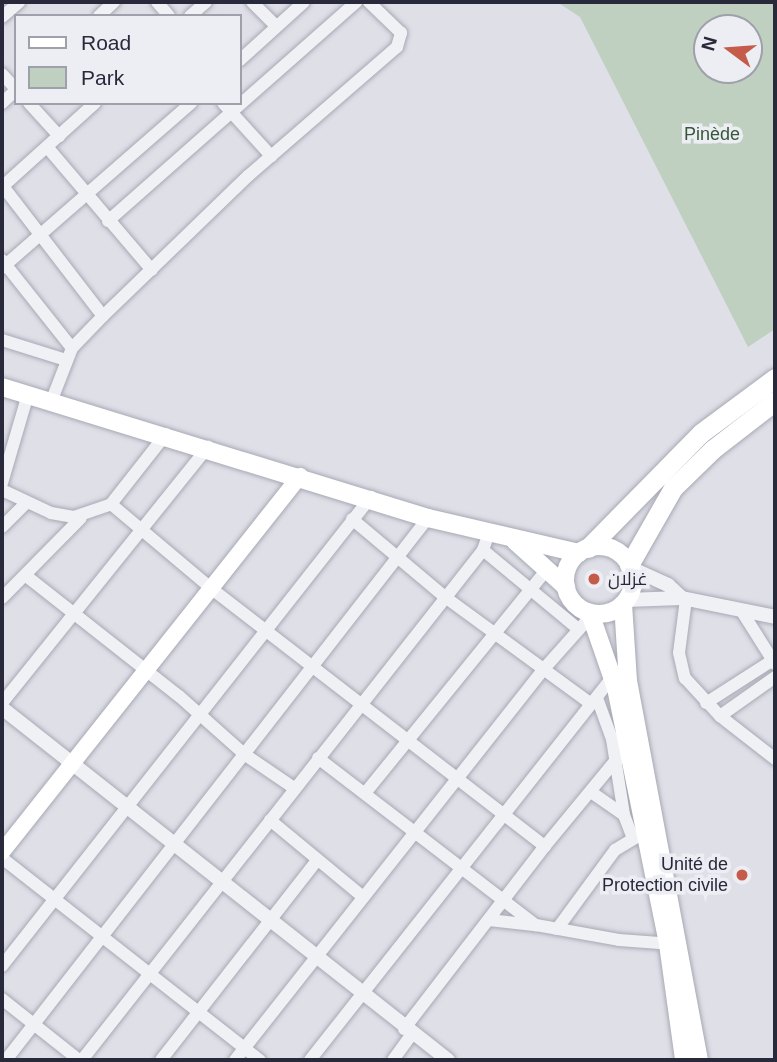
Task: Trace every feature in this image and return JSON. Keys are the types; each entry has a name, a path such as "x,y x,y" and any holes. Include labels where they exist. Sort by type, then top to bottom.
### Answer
{"highway":[{"path":"584,550 701,433 775,378"},
{"path":"630,566 673,488 713,449 775,401"}],"main road":[{"path":"2,387 371,497 486,541 514,541 584,550 607,547 630,566 633,585 625,602 628,681 674,944 699,1060"},
{"path":"2,852 74,765 300,476"},
{"path":"514,541 566,587 586,619 613,677 622,756 638,834 674,944 684,1060"},
{"path":"566,587 568,568 584,550"},
{"path":"586,619 608,613 625,602"}],"street":[{"path":"2,17 19,2"},
{"path":"101,14 114,2"},
{"path":"192,14 206,2"},
{"path":"252,2 276,26"},
{"path":"242,58 304,2"},
{"path":"242,96 356,2"},
{"path":"51,402 69,354 103,316 271,156 397,47 401,33 369,2"},
{"path":"2,74 14,88"},
{"path":"31,105 59,136"},
{"path":"93,105 48,148 2,186 103,316"},
{"path":"69,354 3,264 189,105"},
{"path":"108,221 227,108 271,156"},
{"path":"48,148 152,270"},
{"path":"2,340 69,354"},
{"path":"2,483 28,394"},
{"path":"2,598 81,517 111,504 166,434"},
{"path":"208,447 2,705 125,808 408,1032 448,1060"},
{"path":"2,490 26,503 81,517"},
{"path":"2,966 125,808 201,716 265,628 371,497"},
{"path":"2,527 26,503"},
{"path":"111,504 212,589 545,846"},
{"path":"6,1060 428,518"},
{"path":"352,519 445,597 542,671 594,701 622,756 624,815"},
{"path":"2,999 81,1060 153,974 486,541 530,589 586,619 235,1060"},
{"path":"630,566 668,585 684,598"},
{"path":"366,792 547,569"},
{"path":"25,575 73,616 148,671 244,754 294,788"},
{"path":"684,598 680,629 681,667 706,703 719,716 775,759"},
{"path":"625,602 684,598 775,617"},
{"path":"706,703 774,662 741,610"},
{"path":"310,1060 613,677"},
{"path":"719,716 775,677"},
{"path":"764,685 775,695"},
{"path":"393,1060 408,1032 489,920 545,846 622,756"},
{"path":"318,758 419,832 536,925"},
{"path":"557,929 615,850 638,834 624,815 591,792"},
{"path":"270,820 363,897"},
{"path":"2,858 105,934 260,1060"},
{"path":"161,1060 317,860"},
{"path":"489,920 674,944"}],"green space":[{"name":"Pinède","path":"557,2 775,2 775,329 748,347 580,17"}],"place":[{"name":"غزلان","path":"594,579"},
{"name":"Unité de Protection civile","path":"742,875"}]}
